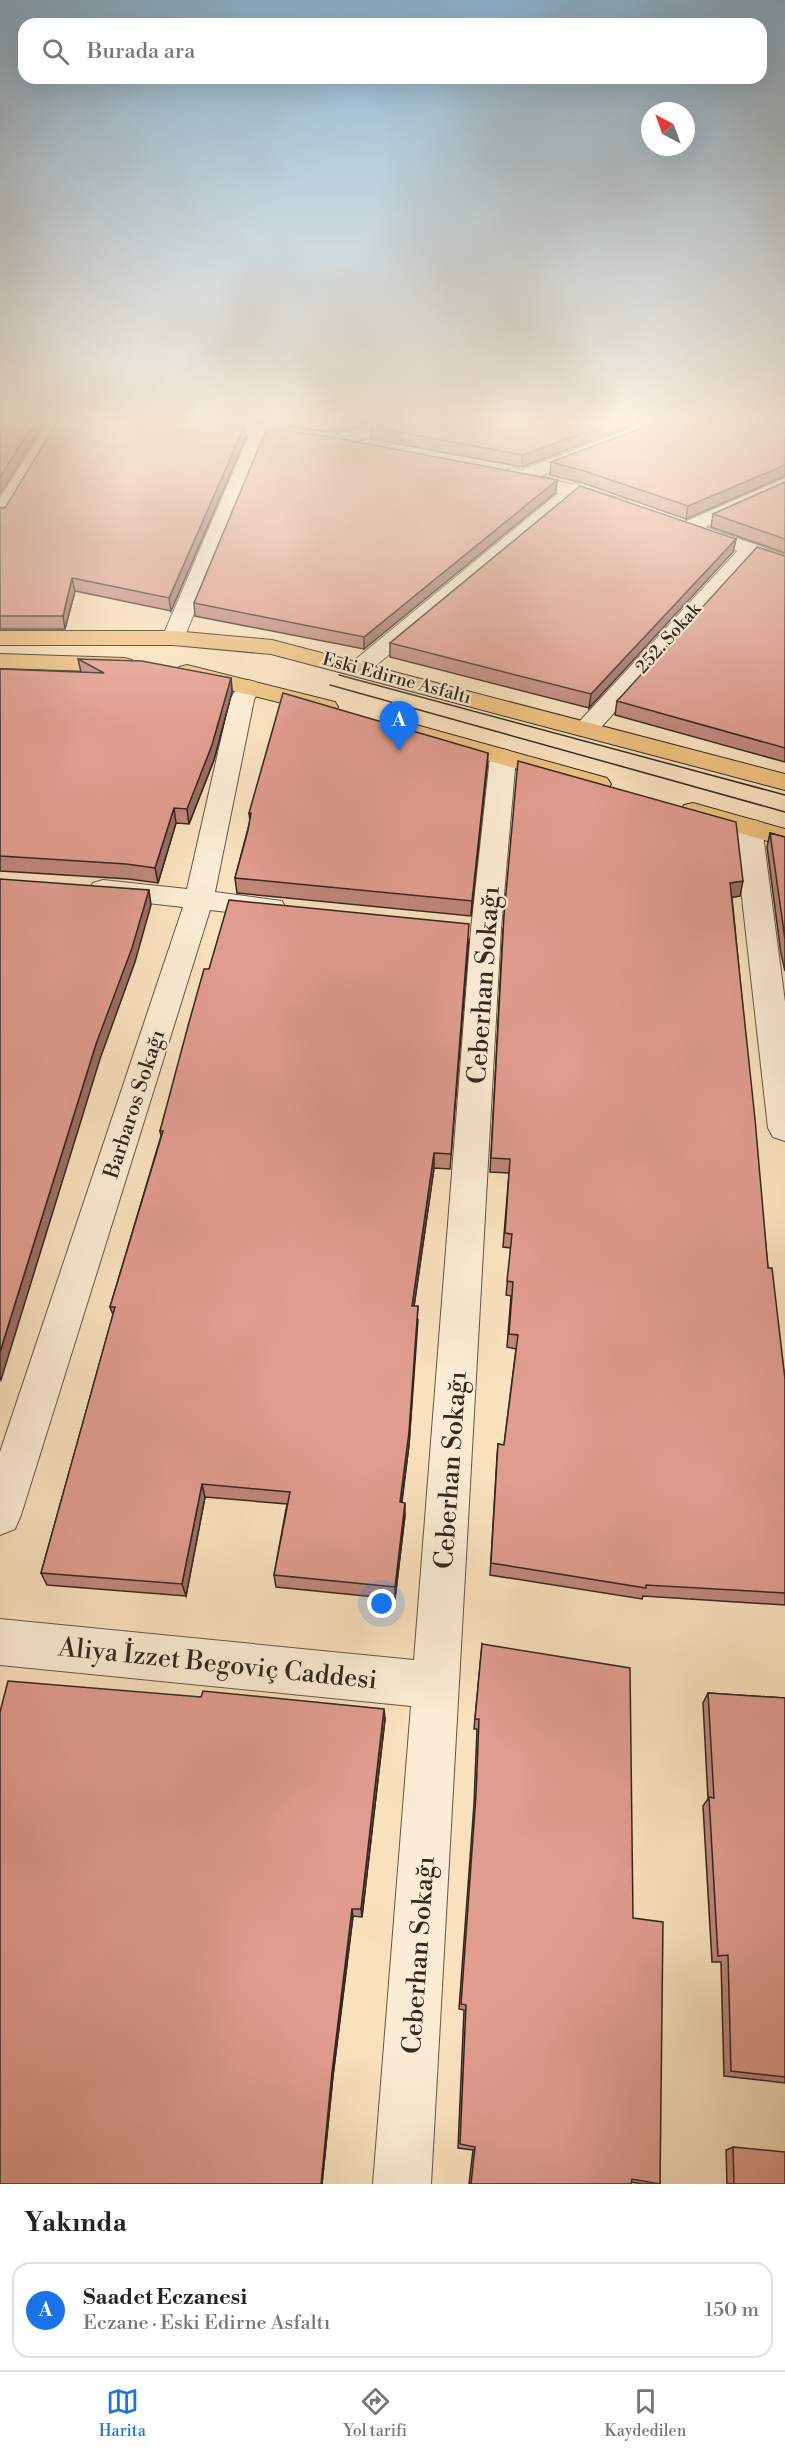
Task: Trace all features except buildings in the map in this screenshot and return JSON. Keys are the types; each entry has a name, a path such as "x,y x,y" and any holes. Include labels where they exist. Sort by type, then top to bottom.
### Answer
{"main road":[{"name":"Eski Edirne Asfaltı","path":"0,638 173,638 241,642 359,668 785,782"},
{"path":"248,687 287,666 290,651"},
{"path":"0,661 154,667 248,687 359,715 626,792"},
{"path":"670,805 785,838"}],"street":[{"path":"173,638 222,521"},
{"path":"359,668 536,521"},
{"path":"672,521 785,562"},
{"path":"689,527 703,521"},
{"name":"252. Sokak","path":"587,728 750,549"},
{"name":"Barbaros Sokağı","path":"0,1515 199,901 242,700 248,687"},
{"name":"Ceberhan Sokağı","path":"402,2184 436,1685 475,928 503,757"},
{"path":"748,827 785,1128"},
{"path":"70,887 129,890 199,901 303,911"},
{"name":"Aliya İzzet Begoviç Caddesi","path":"0,1642 436,1685"}],"tram line":[{"path":"339,675 785,795"},
{"path":"330,685 785,812"}],"place":[{"name":"Saadet Eczanesi","path":"399,751"}]}
